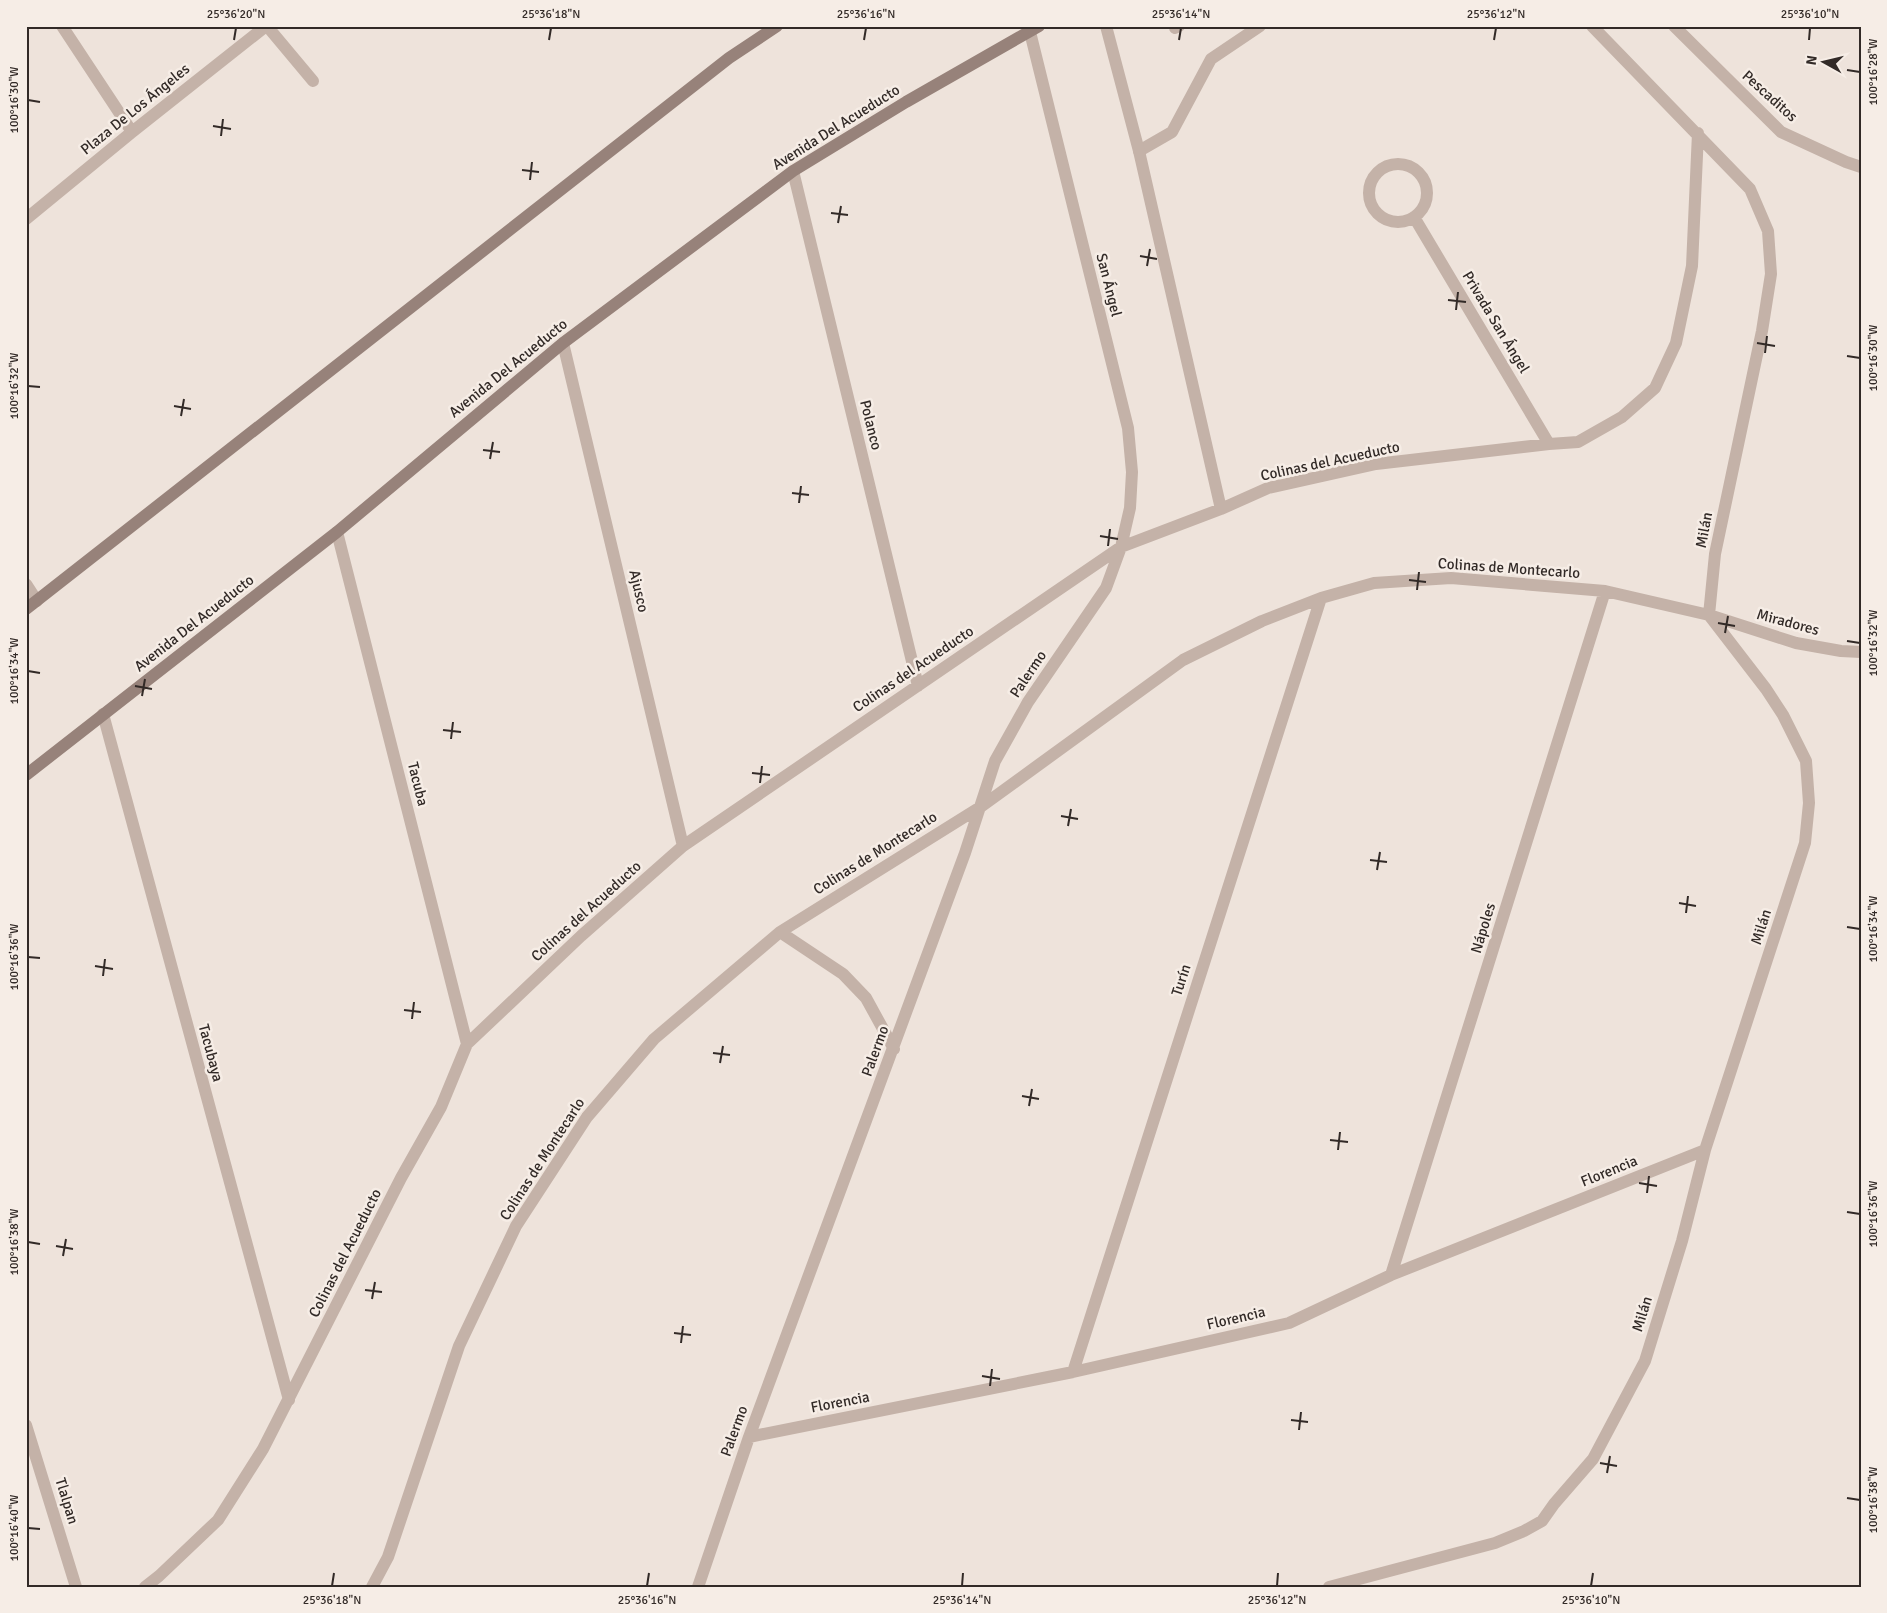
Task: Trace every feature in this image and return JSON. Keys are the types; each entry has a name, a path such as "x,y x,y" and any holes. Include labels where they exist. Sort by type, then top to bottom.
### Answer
{"street":[{"path":"62,26 132,132"},
{"path":"266,26 313,81"},
{"name":"Plaza De Los Ángeles","path":"26,219 266,26"},
{"path":"26,609 729,58 777,26"},
{"path":"1106,26 1139,151 1221,509"},
{"path":"1139,151 1172,132 1211,59 1260,26"},
{"path":"1592,26 1698,134"},
{"name":"Pescaditos","path":"1674,26 1781,132 1861,167"},
{"name":"Avenida Del Acueducto","path":"26,775 337,532 563,343 793,171 906,102 1034,28"},
{"name":"San Ángel","path":"1034,28 1128,428 1132,472 1130,508 1121,547"},
{"name":"Colinas del Acueducto","path":"145,1587 218,1520 263,1449 401,1178 441,1107 467,1044 581,936 683,846 1121,547 1221,509 1268,488 1376,464 1578,442 1622,417 1655,388 1676,343 1692,266 1698,134"},
{"name":"Milán","path":"1329,1587 1495,1543 1524,1531 1542,1521 1554,1504 1593,1459 1645,1361 1682,1241 1705,1150 1804,843 1809,803 1806,761 1783,715 1766,689 1709,616 1715,554 1762,331 1771,274 1768,231 1750,189 1698,134"},
{"path":"1392,164 1404,164 1414,168 1422,176 1426,187 1426,199 1422,209 1414,217 1403,222 1392,222 1381,217 1373,209 1369,199 1369,187 1373,177 1381,169 1392,164"},
{"name":"Polanco","path":"793,171 918,686"},
{"name":"Privada San Ángel","path":"1414,217 1550,444"},
{"name":"Ajusco","path":"563,343 683,846"},
{"name":"Tacuba","path":"337,532 467,1044"},
{"name":"Palermo","path":"698,1587 748,1437 894,1049 982,806 995,761 1028,702 1106,588 1121,547"},
{"name":"Colinas de Montecarlo","path":"372,1587 388,1557 459,1346 516,1226 587,1117 654,1039 780,932 982,806 1183,660 1262,621 1321,598 1374,583 1451,578 1605,591 1709,616"},
{"path":"26,584 37,601"},
{"name":"Nápoles","path":"1391,1275 1605,591"},
{"name":"Turín","path":"1073,1372 1321,598"},
{"name":"Miradores","path":"1709,616 1796,643 1840,652 1861,652"},
{"name":"Tacubaya","path":"102,714 289,1400"},
{"path":"780,932 843,974 866,998 894,1049"},
{"name":"Florencia","path":"748,1437 1073,1372 1289,1323 1391,1275 1705,1150"},
{"name":"Tlalpan","path":"26,1425 76,1587"}]}
